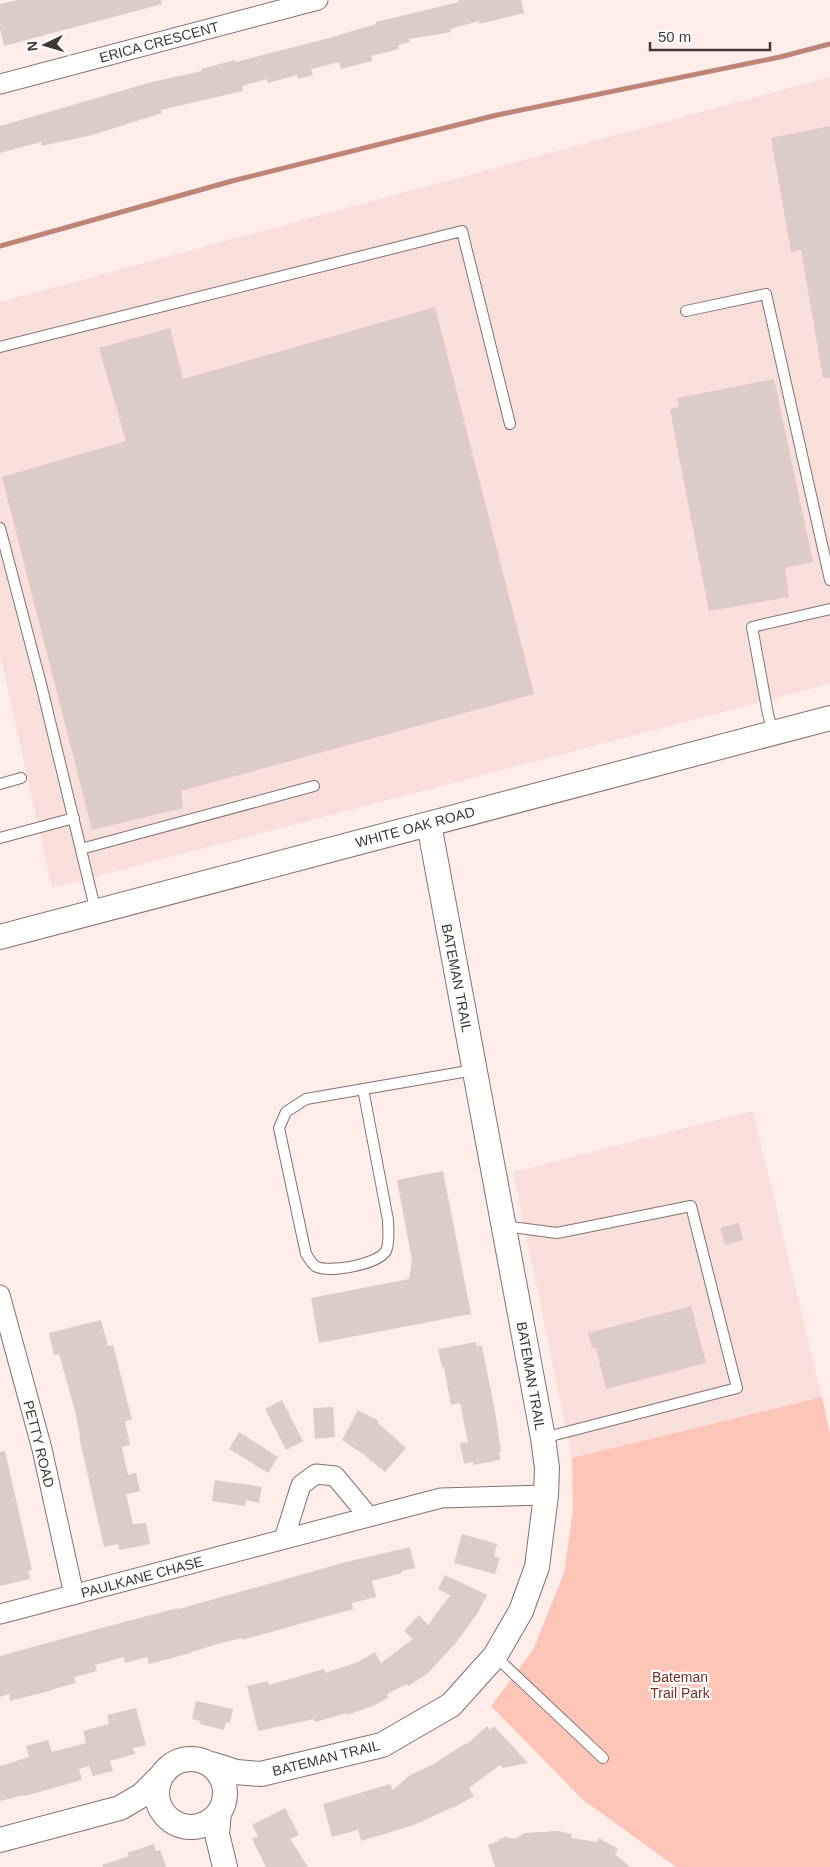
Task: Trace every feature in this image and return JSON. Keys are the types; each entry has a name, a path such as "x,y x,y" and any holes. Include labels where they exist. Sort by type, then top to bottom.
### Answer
{"street":[{"name":"ERICA CRESCENT","path":"0,84 318,0"},
{"name":"WHITE OAK ROAD","path":"0,937 830,718"},
{"name":"BATEMAN TRAIL","path":"220,1810 246,1782 261,1774 382,1745 451,1705 495,1656 521,1611 537,1567 546,1495 547,1468 543,1438 429,824"},
{"name":"PETTY ROAD","path":"0,1295 42,1449 74,1595"},
{"path":"284,1540 301,1486 316,1474 335,1476 369,1517"},
{"name":"PAULKANE CHASE","path":"0,1614 441,1498 546,1495"},
{"path":"0,1840 120,1808 142,1795 174,1764 190,1758 211,1764 220,1774 225,1786 226,1799 214,1819 205,1825 195,1828 177,1824 158,1814 120,1808"},
{"name":"BATEMAN TRAIL","path":"211,1764 236,1772 261,1774"},
{"path":"162,1775 158,1784 158,1800 163,1814 196,1836 220,1867"},
{"path":"220,1810 217,1834 225,1867"}],"lane":[{"path":"0,347 462,231 510,424"},
{"path":"686,310 766,294 830,580"},
{"path":"0,528 41,684 96,912"},
{"path":"773,732 752,627 830,609"},
{"path":"0,784 21,778"},
{"path":"81,849 314,786"},
{"path":"0,838 74,818"},
{"path":"363,1089 388,1220 386,1251 375,1260 351,1266 328,1269 315,1266 306,1254 279,1128 286,1112 306,1099 363,1089 474,1070"},
{"path":"504,1226 557,1233 691,1206 737,1388 543,1438"},
{"path":"495,1656 603,1758"}],"shaded area":[{"path":"830,77 830,684 52,888 0,654 0,302"},
{"path":"753,1111 822,1397 572,1458 513,1172"}],"green space":[{"name":"Bateman Trail Park","path":"822,1397 830,1434 830,1867 676,1867 582,1799 491,1706 533,1650 564,1573 573,1510 572,1458"}],"building":[{"path":"17,0 161,0 162,4 4,46 0,29 0,4"},
{"path":"458,0 521,0 524,13 479,24 479,21 450,29 451,32 409,39 410,42 398,45 399,49 371,56 372,61 341,69 339,62 311,69 313,75 298,79 297,75 268,83 267,79 242,86 243,91 161,110 162,113 92,135 42,146 41,142 0,153 0,126 152,82 333,37 376,24 376,22 459,2"},
{"path":"830,126 830,378 823,378 801,250 791,252 771,138"},
{"path":"435,307 534,694 181,791 183,808 92,830 2,477 126,441 99,348 170,328 183,379"},
{"path":"774,379 813,562 785,568 789,597 709,611 670,410 679,406 677,398"},
{"path":"443,1171 471,1314 319,1343 311,1298 409,1279 412,1261 397,1180"},
{"path":"739,1223 743,1240 725,1245 720,1228"},
{"path":"691,1306 706,1363 606,1389 596,1348 592,1348 588,1333"},
{"path":"101,1320 108,1346 113,1345 132,1420 125,1421 130,1445 122,1447 128,1475 136,1473 140,1491 126,1494 133,1524 146,1523 150,1544 119,1550 118,1544 104,1547 75,1411 59,1354 54,1355 49,1333"},
{"path":"476,1342 477,1346 482,1346 501,1452 499,1452 500,1460 473,1465 473,1462 464,1464 460,1443 468,1442 460,1403 451,1405 444,1367 442,1367 438,1349"},
{"path":"282,1400 303,1441 286,1450 265,1409"},
{"path":"333,1407 335,1437 315,1439 313,1408"},
{"path":"358,1410 379,1421 378,1423 406,1448 385,1472 342,1440"},
{"path":"239,1432 278,1457 268,1473 229,1449"},
{"path":"5,1451 32,1570 28,1571 30,1579 0,1586 0,1452"},
{"path":"215,1480 262,1487 259,1503 246,1500 245,1506 212,1501"},
{"path":"462,1534 497,1544 494,1556 500,1558 495,1574 454,1563"},
{"path":"410,1547 415,1568 372,1581 376,1597 352,1603 353,1609 149,1664 147,1657 125,1663 124,1657 95,1665 97,1671 74,1677 76,1683 10,1701 9,1694 0,1697 0,1656 179,1609 346,1562"},
{"path":"445,1575 487,1595 477,1614 455,1644 427,1674 408,1686 407,1684 387,1694 388,1698 373,1706 347,1715 347,1713 315,1722 314,1719 258,1731 247,1686 268,1681 269,1685 324,1669 325,1673 358,1662 375,1652 381,1663 413,1639 404,1631 419,1615 428,1625 450,1595 438,1589"},
{"path":"196,1701 233,1709 230,1723 226,1722 224,1730 200,1724 200,1721 192,1719"},
{"path":"136,1708 146,1745 133,1748 135,1754 110,1761 113,1771 93,1776 89,1766 79,1769 82,1780 0,1801 0,1766 29,1757 26,1746 48,1740 52,1752 86,1743 83,1731 109,1724 107,1715"},
{"path":"487,1726 490,1730 494,1726 528,1763 503,1768 500,1765 469,1788 474,1796 453,1808 414,1825 361,1841 358,1830 332,1837 323,1804 390,1784 393,1790 410,1775 432,1765 467,1744"},
{"path":"285,1808 299,1835 290,1839 308,1867 266,1867 252,1839 258,1836 252,1825"},
{"path":"558,1831 572,1834 571,1838 597,1842 599,1838 618,1849 615,1854 630,1867 495,1867 488,1845 505,1837 515,1839 524,1833"},
{"path":"154,1844 156,1851 160,1850 166,1867 103,1867 102,1865 129,1856 127,1853"}],"waterway":[{"path":"0,246 232,181 497,115 780,57 830,44"}]}
